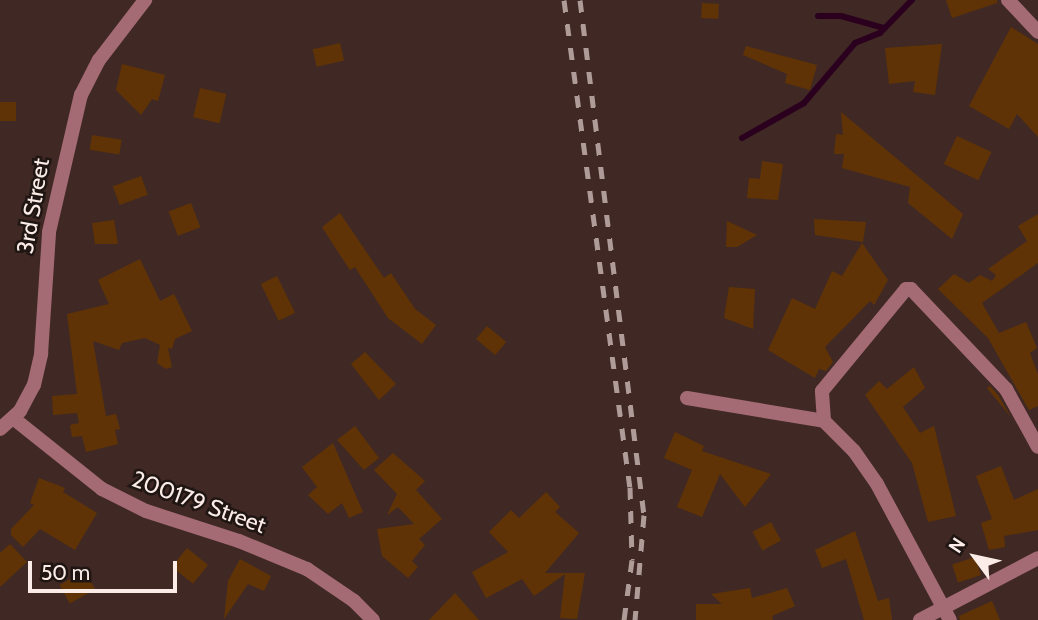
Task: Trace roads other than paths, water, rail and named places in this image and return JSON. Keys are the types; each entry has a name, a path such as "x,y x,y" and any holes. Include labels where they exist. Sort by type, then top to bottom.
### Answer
{"street":[{"name":"3rd Street","path":"0,429 13,418 34,384 41,354 49,232 80,95 99,60 145,0"},
{"path":"1008,0 1038,33"},
{"path":"824,421 822,391 906,289 915,291 1006,389 1038,447"},
{"path":"687,398 824,421 854,451 877,484 947,615"},
{"name":"200179 Street","path":"13,418 102,489 146,511 307,569 354,601 373,620"},
{"path":"920,620 947,615 1038,558"}],"waterway":[{"path":"742,138 804,103 855,43 880,33 912,0"},
{"path":"818,16 841,16 884,28"}],"railway":[{"path":"564,0 630,487 632,560 624,620"},
{"path":"580,0 644,515 635,620"}]}
